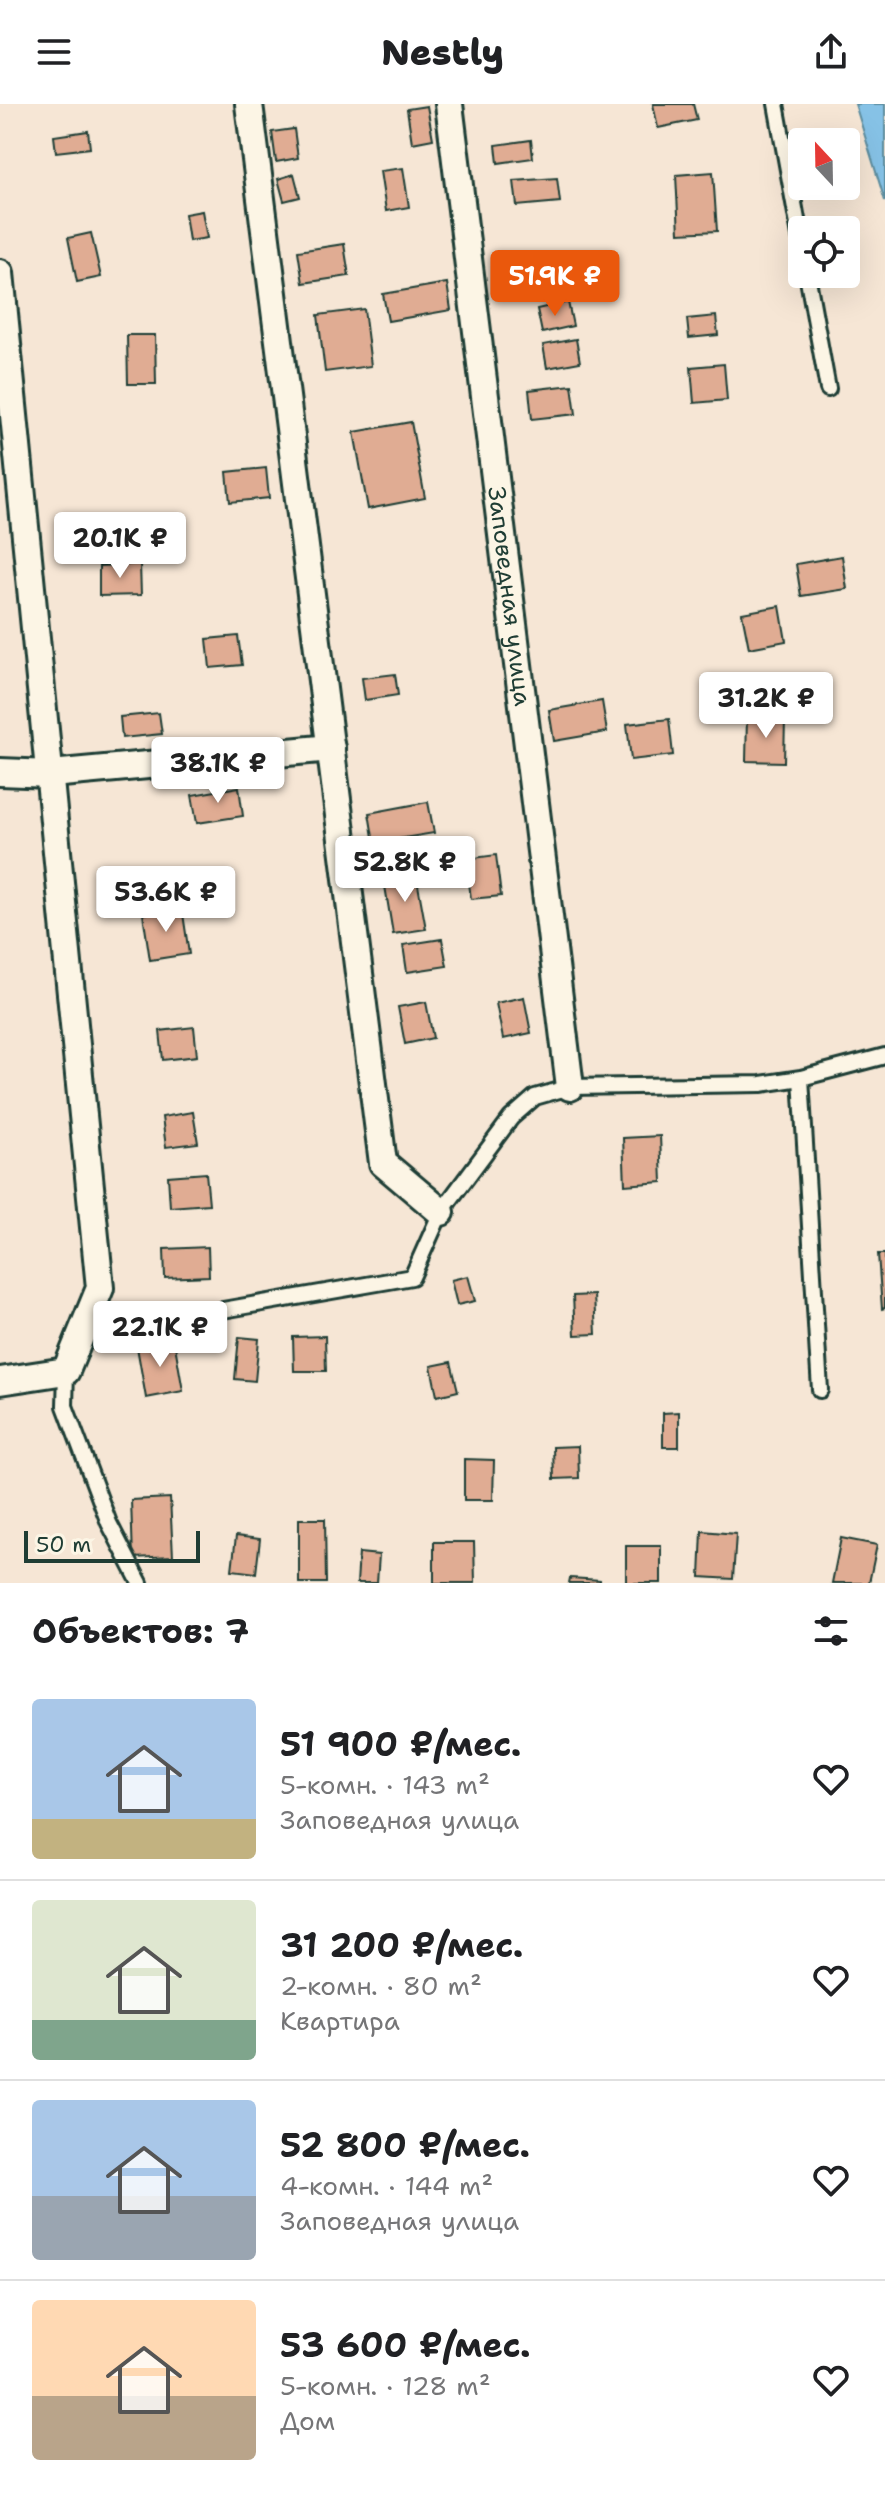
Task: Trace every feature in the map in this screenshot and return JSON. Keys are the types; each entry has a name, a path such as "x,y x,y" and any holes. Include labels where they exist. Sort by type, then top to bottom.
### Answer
{"street":[{"path":"249,104 383,1163 441,1212"},
{"name":"Заповедная улица","path":"449,104 570,1087"},
{"path":"0,273 100,1288 66,1371 0,1381"},
{"path":"0,772 51,774 331,748"}],"lane":[{"path":"776,104 796,216"},
{"path":"810,288 828,389"},
{"path":"80,1335 412,1277 441,1212 511,1118 535,1097 570,1087 761,1084 801,1078 885,1056"},
{"path":"801,1078 820,1390"},
{"path":"66,1371 65,1406 109,1523 140,1583"}],"water":[{"path":"855,104 885,104 885,201"}],"building":[{"path":"653,104 693,104 697,120 658,128"},
{"path":"427,106 433,139 412,143 407,109"},
{"path":"294,129 298,158 276,162 272,132"},
{"path":"88,131 90,148 56,152 54,136"},
{"path":"531,140 533,158 498,163 496,145"},
{"path":"403,168 409,207 386,211 380,171"},
{"path":"713,172 717,231 679,233 676,175"},
{"path":"294,174 300,197 284,201 278,179"},
{"path":"557,178 560,202 517,206 514,181"},
{"path":"202,211 207,238 189,241 185,214"},
{"path":"91,233 101,277 77,282 68,238"},
{"path":"344,244 349,276 303,283 298,251"},
{"path":"558,261 560,285 528,289 526,265"},
{"path":"447,283 451,310 388,321 383,294"},
{"path":"568,302 573,326 542,333 537,309"},
{"path":"364,309 371,366 325,372 318,315"},
{"path":"716,316 718,335 689,338 687,319"},
{"path":"127,335 155,335 156,384 128,384"},
{"path":"576,339 580,362 547,368 543,345"},
{"path":"724,364 727,400 694,403 691,367"},
{"path":"572,385 576,414 532,419 529,390"},
{"path":"411,422 425,498 368,509 354,432"},
{"path":"266,468 269,498 230,502 227,472"},
{"path":"842,556 847,589 801,596 796,564"},
{"path":"140,564 141,595 99,596 99,566"},
{"path":"780,606 786,641 749,648 742,613"},
{"path":"238,636 242,665 210,668 207,639"},
{"path":"395,674 398,695 365,700 362,678"},
{"path":"602,701 607,732 554,741 549,710"},
{"path":"159,713 162,734 122,738 120,717"},
{"path":"747,717 785,718 784,762 746,761"},
{"path":"669,719 673,755 631,760 627,724"},
{"path":"239,787 243,816 197,823 192,795"},
{"path":"428,802 434,833 374,843 369,813"},
{"path":"496,855 501,896 471,899 466,859"},
{"path":"416,874 426,929 393,934 384,880"},
{"path":"182,907 189,954 150,960 143,914"},
{"path":"442,939 447,966 407,972 403,945"},
{"path":"524,997 531,1033 503,1039 496,1003"},
{"path":"426,1002 433,1038 405,1044 398,1007"},
{"path":"194,1027 197,1056 163,1060 160,1031"},
{"path":"193,1112 198,1143 166,1147 162,1117"},
{"path":"660,1136 662,1182 625,1185 623,1138"},
{"path":"206,1173 209,1204 170,1207 168,1176"},
{"path":"208,1247 209,1276 165,1278 164,1249"},
{"path":"878,1254 885,1254 885,1308 882,1309"},
{"path":"468,1276 475,1301 457,1305 451,1280"},
{"path":"594,1295 596,1334 575,1335 573,1296"},
{"path":"325,1336 326,1371 294,1371 293,1337"},
{"path":"239,1337 259,1339 255,1381 235,1379"},
{"path":"174,1340 183,1391 146,1398 137,1347"},
{"path":"451,1362 458,1391 437,1396 431,1366"},
{"path":"679,1412 679,1447 663,1447 663,1413"},
{"path":"578,1446 579,1478 554,1479 553,1447"},
{"path":"464,1459 494,1460 493,1500 464,1500"},
{"path":"170,1498 173,1556 133,1558 131,1500"},
{"path":"299,1519 325,1519 326,1583 299,1583"},
{"path":"702,1531 736,1534 733,1579 700,1577"},
{"path":"236,1536 260,1539 256,1573 232,1570"},
{"path":"841,1538 877,1545 869,1583 832,1583"},
{"path":"434,1542 474,1542 475,1583 434,1583"},
{"path":"626,1546 661,1546 661,1583 626,1583"},
{"path":"359,1553 379,1555 377,1583 357,1583"},
{"path":"570,1578 600,1580 600,1583 569,1583"}]}
